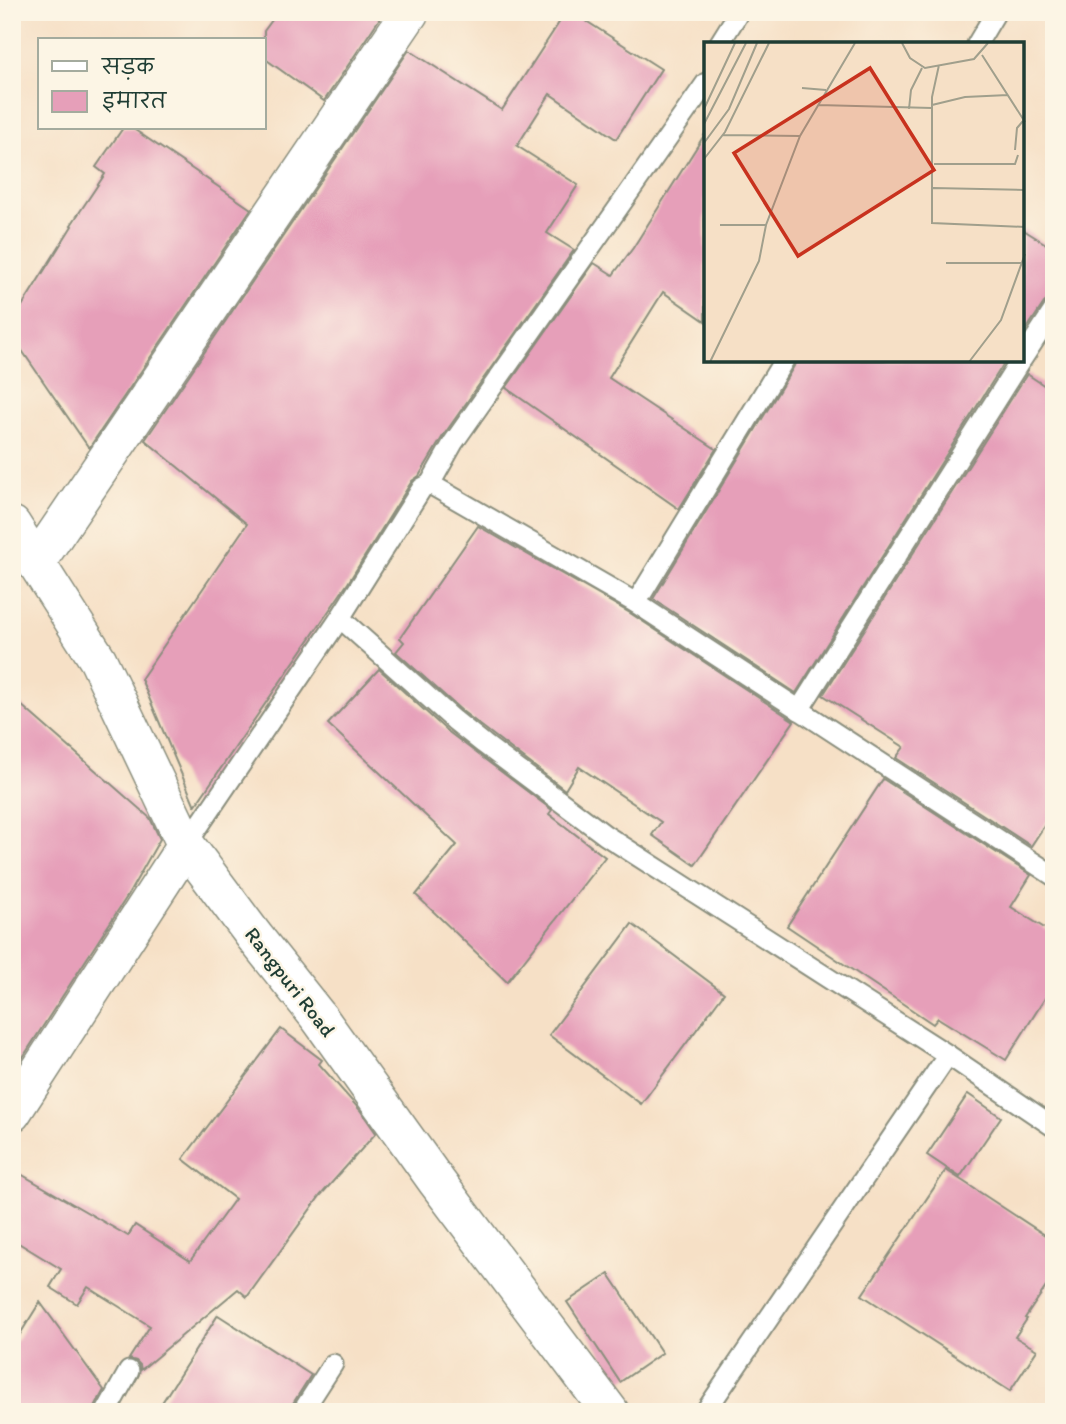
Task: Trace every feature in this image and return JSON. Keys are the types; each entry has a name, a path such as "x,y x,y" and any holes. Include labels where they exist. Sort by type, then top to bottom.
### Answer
{"street":[{"path":"36,563 410,12"},
{"name":"Rangpuri Road","path":"12,526 98,660 186,845 320,1019 437,1182 610,1412"},
{"path":"12,1113 186,845"}],"lane":[{"path":"720,42 739,12"},
{"path":"978,42 996,12"},
{"path":"186,845 340,618 422,488 430,484 453,443 704,84"},
{"path":"1024,357 1054,310"},
{"path":"636,603 783,362"},
{"path":"799,710 1021,362"},
{"path":"430,484 636,603 1054,876"},
{"path":"340,618 474,736 605,835 948,1055 1054,1127"},
{"path":"705,1412 948,1055"},
{"path":"302,1412 333,1364"},
{"path":"106,1412 129,1371"}],"building":[{"path":"278,12 384,12 324,101 266,59 264,31"},
{"path":"566,12 572,12 661,69 616,139 550,94 517,146 578,185 547,233 574,250 443,436 419,476 412,481 348,583 195,806 141,679 247,524 145,440 409,50 502,110"},
{"path":"122,130 135,130 251,209 89,448 12,336 12,322 105,174 96,167"},
{"path":"704,136 704,320 663,292 609,378 716,449 679,509 506,388 594,263 613,275"},
{"path":"1024,230 1054,249 1054,291 1024,333"},
{"path":"795,362 1005,362 796,693 653,599"},
{"path":"1027,374 1054,392 1054,811 1031,846 896,758 904,747 823,695"},
{"path":"478,526 630,613 794,721 695,865 652,835 661,822 579,767 565,790 462,711 396,652 404,642 400,638"},
{"path":"379,669 446,730 552,810 549,814 605,857 507,982 416,895 457,845 328,724"},
{"path":"12,697 150,818 160,839 128,895 12,1074"},
{"path":"883,779 1031,875 1011,907 1054,934 1054,984 1006,1060 938,1018 933,1024 787,926"},
{"path":"632,924 724,993 641,1104 549,1035"},
{"path":"281,1029 322,1060 319,1064 360,1110 376,1133 320,1196 247,1297 238,1289 141,1370 136,1361 129,1359 150,1326 88,1287 77,1304 50,1287 61,1269 12,1239 12,1169 128,1236 135,1225 190,1261 235,1199 183,1159"},
{"path":"968,1094 1001,1117 960,1177 927,1155"},
{"path":"946,1170 1054,1241 1054,1275 1015,1337 1037,1350 1010,1391 862,1295"},
{"path":"609,1274 662,1353 620,1382 567,1302"},
{"path":"40,1302 104,1390 92,1412 12,1412 12,1347"},
{"path":"218,1315 311,1375 290,1412 156,1412"}]}
